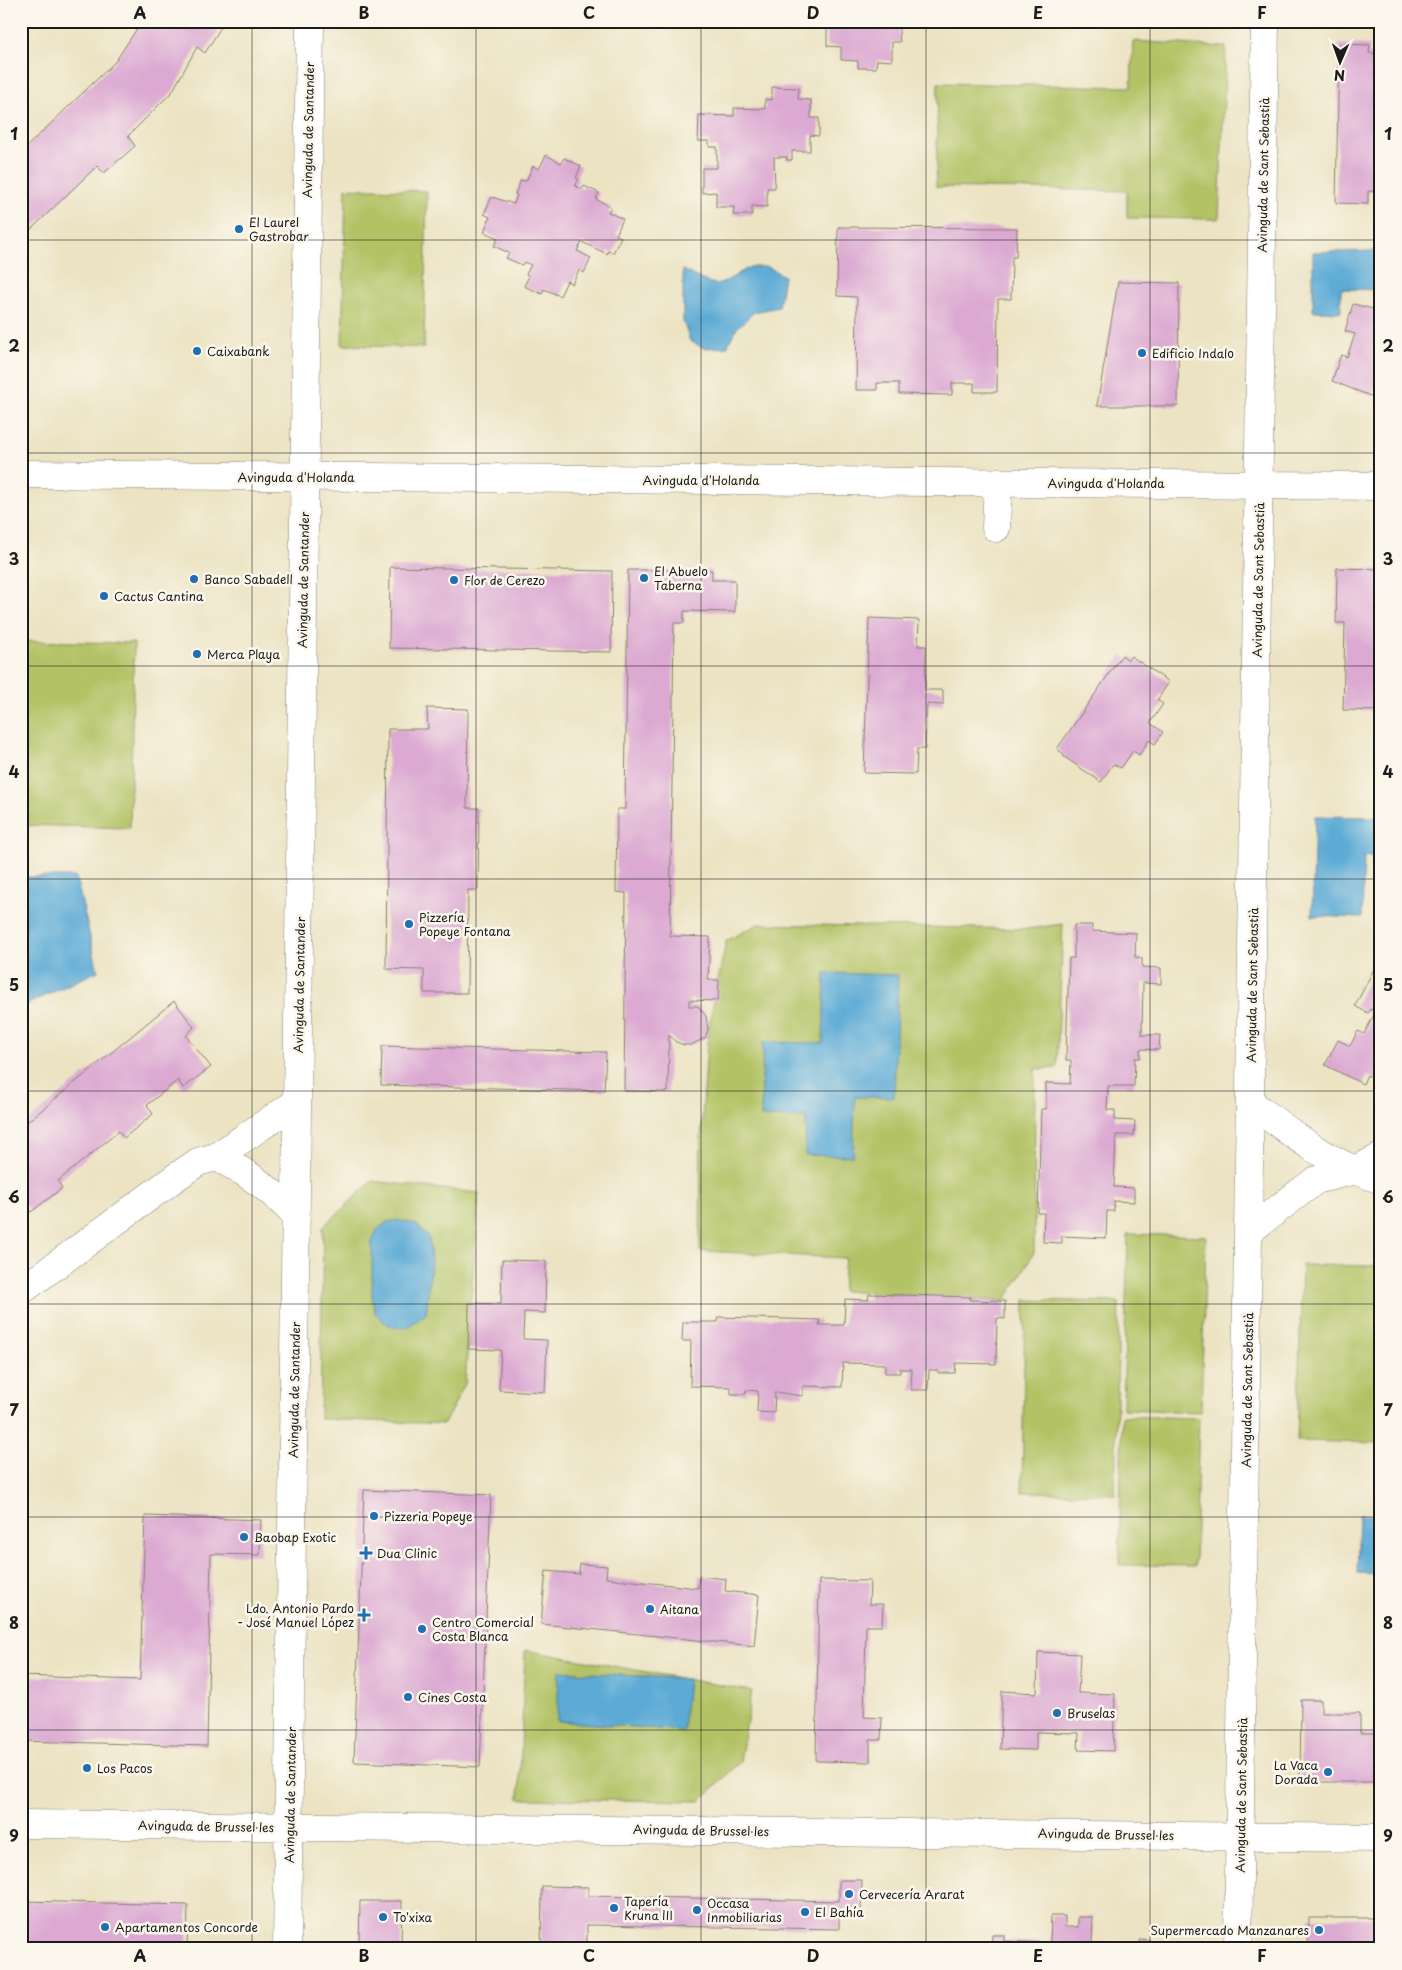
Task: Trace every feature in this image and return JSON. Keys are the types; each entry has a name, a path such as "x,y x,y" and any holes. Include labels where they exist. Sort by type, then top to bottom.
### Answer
{"street":[{"name":"Avinguda de Santander","path":"287,1949 310,21"},
{"name":"Avinguda de Sant Sebastià","path":"1238,1949 1265,21"},
{"name":"Avinguda d'Holanda","path":"21,474 1381,486"},
{"path":"996,528 998,482"},
{"path":"21,1291 176,1176 198,1162 216,1157 297,1102"},
{"path":"1250,1102 1303,1143 1353,1171 1381,1180"},
{"path":"216,1157 246,1171 278,1197 296,1216"},
{"path":"1249,1231 1316,1180 1353,1171 1381,1157"},
{"name":"Avinguda de Brussel·les","path":"21,1824 1381,1838"}],"green space":[{"path":"1133,41 1226,47 1219,219 1127,218 1127,191 936,187 938,83 1131,87"},
{"path":"346,188 427,191 424,348 342,345"},
{"path":"21,641 134,643 130,828 21,825"},
{"path":"758,924 1026,929 1063,924 1057,1068 1035,1069 1034,1253 1005,1301 842,1291 845,1258 700,1251 701,1136 708,1030 726,941"},
{"path":"372,1181 479,1193 465,1384 444,1424 320,1419 323,1227"},
{"path":"1128,1234 1206,1236 1201,1412 1123,1409"},
{"path":"1302,1265 1381,1266 1379,1443 1297,1441"},
{"path":"1025,1300 1119,1302 1115,1494 1022,1492"},
{"path":"1122,1416 1199,1418 1195,1566 1119,1565"},
{"path":"525,1650 752,1691 740,1762 700,1801 519,1799"}],"water":[{"path":"1381,251 1381,290 1341,289 1341,312 1313,311 1313,252"},
{"path":"750,267 768,267 784,276 779,307 754,312 736,329 727,347 704,348 690,341 683,321 683,270 704,281 717,284 730,279"},
{"path":"1315,816 1381,817 1381,856 1364,856 1362,918 1312,916"},
{"path":"21,877 76,877 98,971 21,1007"},
{"path":"825,973 898,975 894,1097 855,1097 853,1156 805,1155 806,1118 761,1117 763,1042 823,1043"},
{"path":"397,1220 416,1224 429,1238 431,1263 426,1314 406,1328 394,1327 384,1322 375,1313 372,1296 372,1240 377,1230 387,1222"},
{"path":"1359,1515 1381,1516 1381,1574 1357,1573"},
{"path":"559,1671 688,1679 683,1731 557,1721"}],"building":[{"path":"142,21 211,21 221,27 205,53 197,47 172,92 128,136 135,146 104,173 97,166 21,239 21,152 115,62"},
{"path":"898,21 900,42 892,42 892,61 877,60 876,68 858,68 858,61 841,60 841,47 827,46 827,22"},
{"path":"1339,44 1370,45 1369,53 1381,54 1381,192 1368,191 1368,204 1336,203"},
{"path":"772,87 799,88 798,99 811,100 811,118 819,118 819,136 810,135 810,151 792,151 792,160 786,160 787,157 774,157 775,188 767,188 767,207 752,206 752,215 733,215 734,207 716,207 716,192 702,193 702,168 717,168 717,147 709,147 709,141 698,141 699,115 734,116 734,108 765,109 765,99 772,100"},
{"path":"546,155 561,163 564,158 581,166 576,178 579,179 575,186 582,189 584,186 599,193 596,199 611,207 608,212 623,219 616,235 621,237 613,253 608,251 607,254 582,242 577,251 591,258 584,273 579,270 572,284 567,281 560,296 544,289 542,294 524,286 529,276 526,274 531,265 524,262 522,265 506,258 509,253 494,246 498,238 484,232 490,217 484,214 492,197 514,204 517,195 515,194 521,180 526,181 533,166 539,169"},
{"path":"838,227 1017,228 1016,257 1012,257 1011,299 998,299 997,392 974,392 974,383 952,383 952,395 899,394 899,383 877,383 877,390 856,390 857,297 837,296"},
{"name":"Edificio Indalo","path":"1118,282 1179,283 1178,406 1097,406"},
{"path":"1353,304 1381,311 1381,389 1377,388 1373,397 1332,381 1341,355 1347,357 1355,334 1345,331"},
{"path":"390,567 612,571 611,652 389,648"},
{"path":"1337,568 1381,569 1381,711 1343,710 1345,623 1336,623"},
{"path":"628,570 712,570 712,580 735,580 735,612 684,611 684,623 674,623 670,936 710,937 708,980 719,980 718,1001 689,1000 689,1006 698,1006 706,1016 708,1030 705,1038 691,1045 684,1045 676,1042 669,1035 668,1092 624,1091 626,893 616,892 617,809 625,809"},
{"path":"869,618 919,620 918,646 926,646 925,690 943,690 943,705 927,704 925,749 917,749 916,774 864,773"},
{"path":"1122,655 1128,660 1131,656 1169,682 1157,700 1163,704 1150,723 1163,732 1155,744 1149,740 1139,755 1133,751 1121,768 1113,764 1101,782 1063,756 1064,754 1057,749"},
{"path":"427,708 468,709 467,808 479,808 478,890 468,890 467,993 424,993 424,970 386,969 388,729 428,729"},
{"path":"1074,925 1092,925 1092,931 1136,933 1135,957 1142,958 1142,967 1161,968 1161,984 1143,983 1142,1035 1160,1035 1159,1050 1140,1049 1140,1058 1135,1058 1134,1086 1108,1086 1107,1110 1115,1110 1115,1120 1135,1121 1134,1135 1116,1135 1114,1187 1134,1188 1134,1202 1114,1201 1114,1211 1107,1211 1106,1238 1062,1236 1062,1243 1043,1242 1044,1213 1038,1213 1041,1109 1046,1109 1046,1083 1070,1084 1071,1060 1066,1060 1069,958 1074,958"},
{"path":"1376,965 1381,968 1381,1082 1367,1075 1363,1084 1325,1065 1338,1040 1350,1046 1358,1031 1364,1034 1376,1011 1371,1009 1368,1013 1355,1006"},
{"path":"174,1001 194,1027 186,1036 211,1067 183,1088 178,1080 147,1105 153,1114 124,1138 119,1131 58,1181 62,1188 31,1212 26,1205 21,1208 21,1127"},
{"path":"382,1046 606,1052 604,1091 381,1085"},
{"path":"502,1260 546,1261 545,1313 524,1312 523,1339 547,1340 545,1392 499,1390 501,1350 468,1349 469,1303 501,1304"},
{"path":"869,1294 971,1297 970,1300 1005,1301 1005,1319 997,1318 996,1364 956,1363 955,1373 938,1373 938,1370 929,1370 928,1390 911,1390 912,1369 900,1369 900,1373 885,1373 885,1364 843,1363 842,1387 803,1386 803,1396 775,1392 774,1413 757,1412 758,1391 746,1390 746,1394 731,1394 731,1387 690,1386 691,1341 682,1341 683,1322 718,1322 718,1317 820,1320 819,1325 844,1325 845,1299 868,1300"},
{"name":"Centro Comercial Costa Blanca","path":"364,1490 491,1495 480,1767 354,1762"},
{"path":"145,1516 261,1520 260,1555 211,1554 207,1746 21,1741 21,1676 140,1680"},
{"name":"Aitana","path":"580,1564 607,1566 606,1578 698,1588 699,1576 726,1579 725,1591 759,1595 754,1646 541,1624 546,1571 579,1574"},
{"path":"819,1580 870,1581 869,1604 883,1604 882,1626 866,1626 864,1717 882,1718 881,1740 870,1740 870,1762 816,1761"},
{"name":"Bruselas","path":"1038,1652 1080,1654 1078,1693 1115,1694 1113,1751 1078,1750 1079,1733 1036,1732 1036,1750 1000,1749 1002,1691 1037,1693"},
{"path":"1301,1700 1321,1700 1321,1713 1360,1713 1360,1733 1381,1733 1381,1782 1300,1782"},
{"path":"839,1880 862,1880 861,1911 839,1911 839,1929 587,1925 587,1949 541,1949 542,1886 588,1887 588,1896 839,1901"},
{"name":"Apartamentos Concorde","path":"21,1901 188,1905 187,1949 21,1949"},
{"path":"360,1901 402,1901 401,1949 359,1949"},
{"path":"1051,1916 1065,1916 1065,1927 1078,1927 1078,1917 1093,1917 1092,1944 1139,1946 1140,1939 1150,1940 1150,1949 991,1949 992,1935 1004,1935 1004,1941 1050,1943"},
{"path":"1309,1918 1381,1918 1381,1949 1308,1949"}],"place":[{"name":"El Laurel Gastrobar","path":"239,229"},
{"name":"Caixabank","path":"197,351"},
{"name":"Edificio Indalo","path":"1142,353"},
{"name":"El Abuelo Taberna","path":"644,578"},
{"name":"Banco Sabadell","path":"194,579"},
{"name":"Flor de Cerezo","path":"454,580"},
{"name":"Cactus Cantina","path":"104,596"},
{"name":"Merca Playa","path":"197,654"},
{"name":"Pizzería Popeye Fontana","path":"409,924"},
{"name":"Pizzeria Popeye","path":"374,1516"},
{"name":"Baobap Exotic","path":"244,1537"},
{"name":"Dua Clinic","path":"366,1553"},
{"name":"Aitana","path":"650,1609"},
{"name":"Ldo. Antonio Pardo - José Manuel López","path":"364,1615"},
{"name":"Centro Comercial Costa Blanca","path":"422,1629"},
{"name":"Cines Costa","path":"408,1697"},
{"name":"Bruselas","path":"1057,1713"},
{"name":"Los Pacos","path":"87,1768"},
{"name":"La Vaca Dorada","path":"1328,1772"},
{"name":"Cervecería Ararat","path":"849,1894"},
{"name":"Tapería Kruna III","path":"614,1908"},
{"name":"Occasa Inmobiliarias","path":"697,1910"},
{"name":"El Bahía","path":"805,1912"},
{"name":"To'xixa","path":"383,1917"},
{"name":"Apartamentos Concorde","path":"105,1927"},
{"name":"Supermercado Manzanares","path":"1319,1930"}]}
